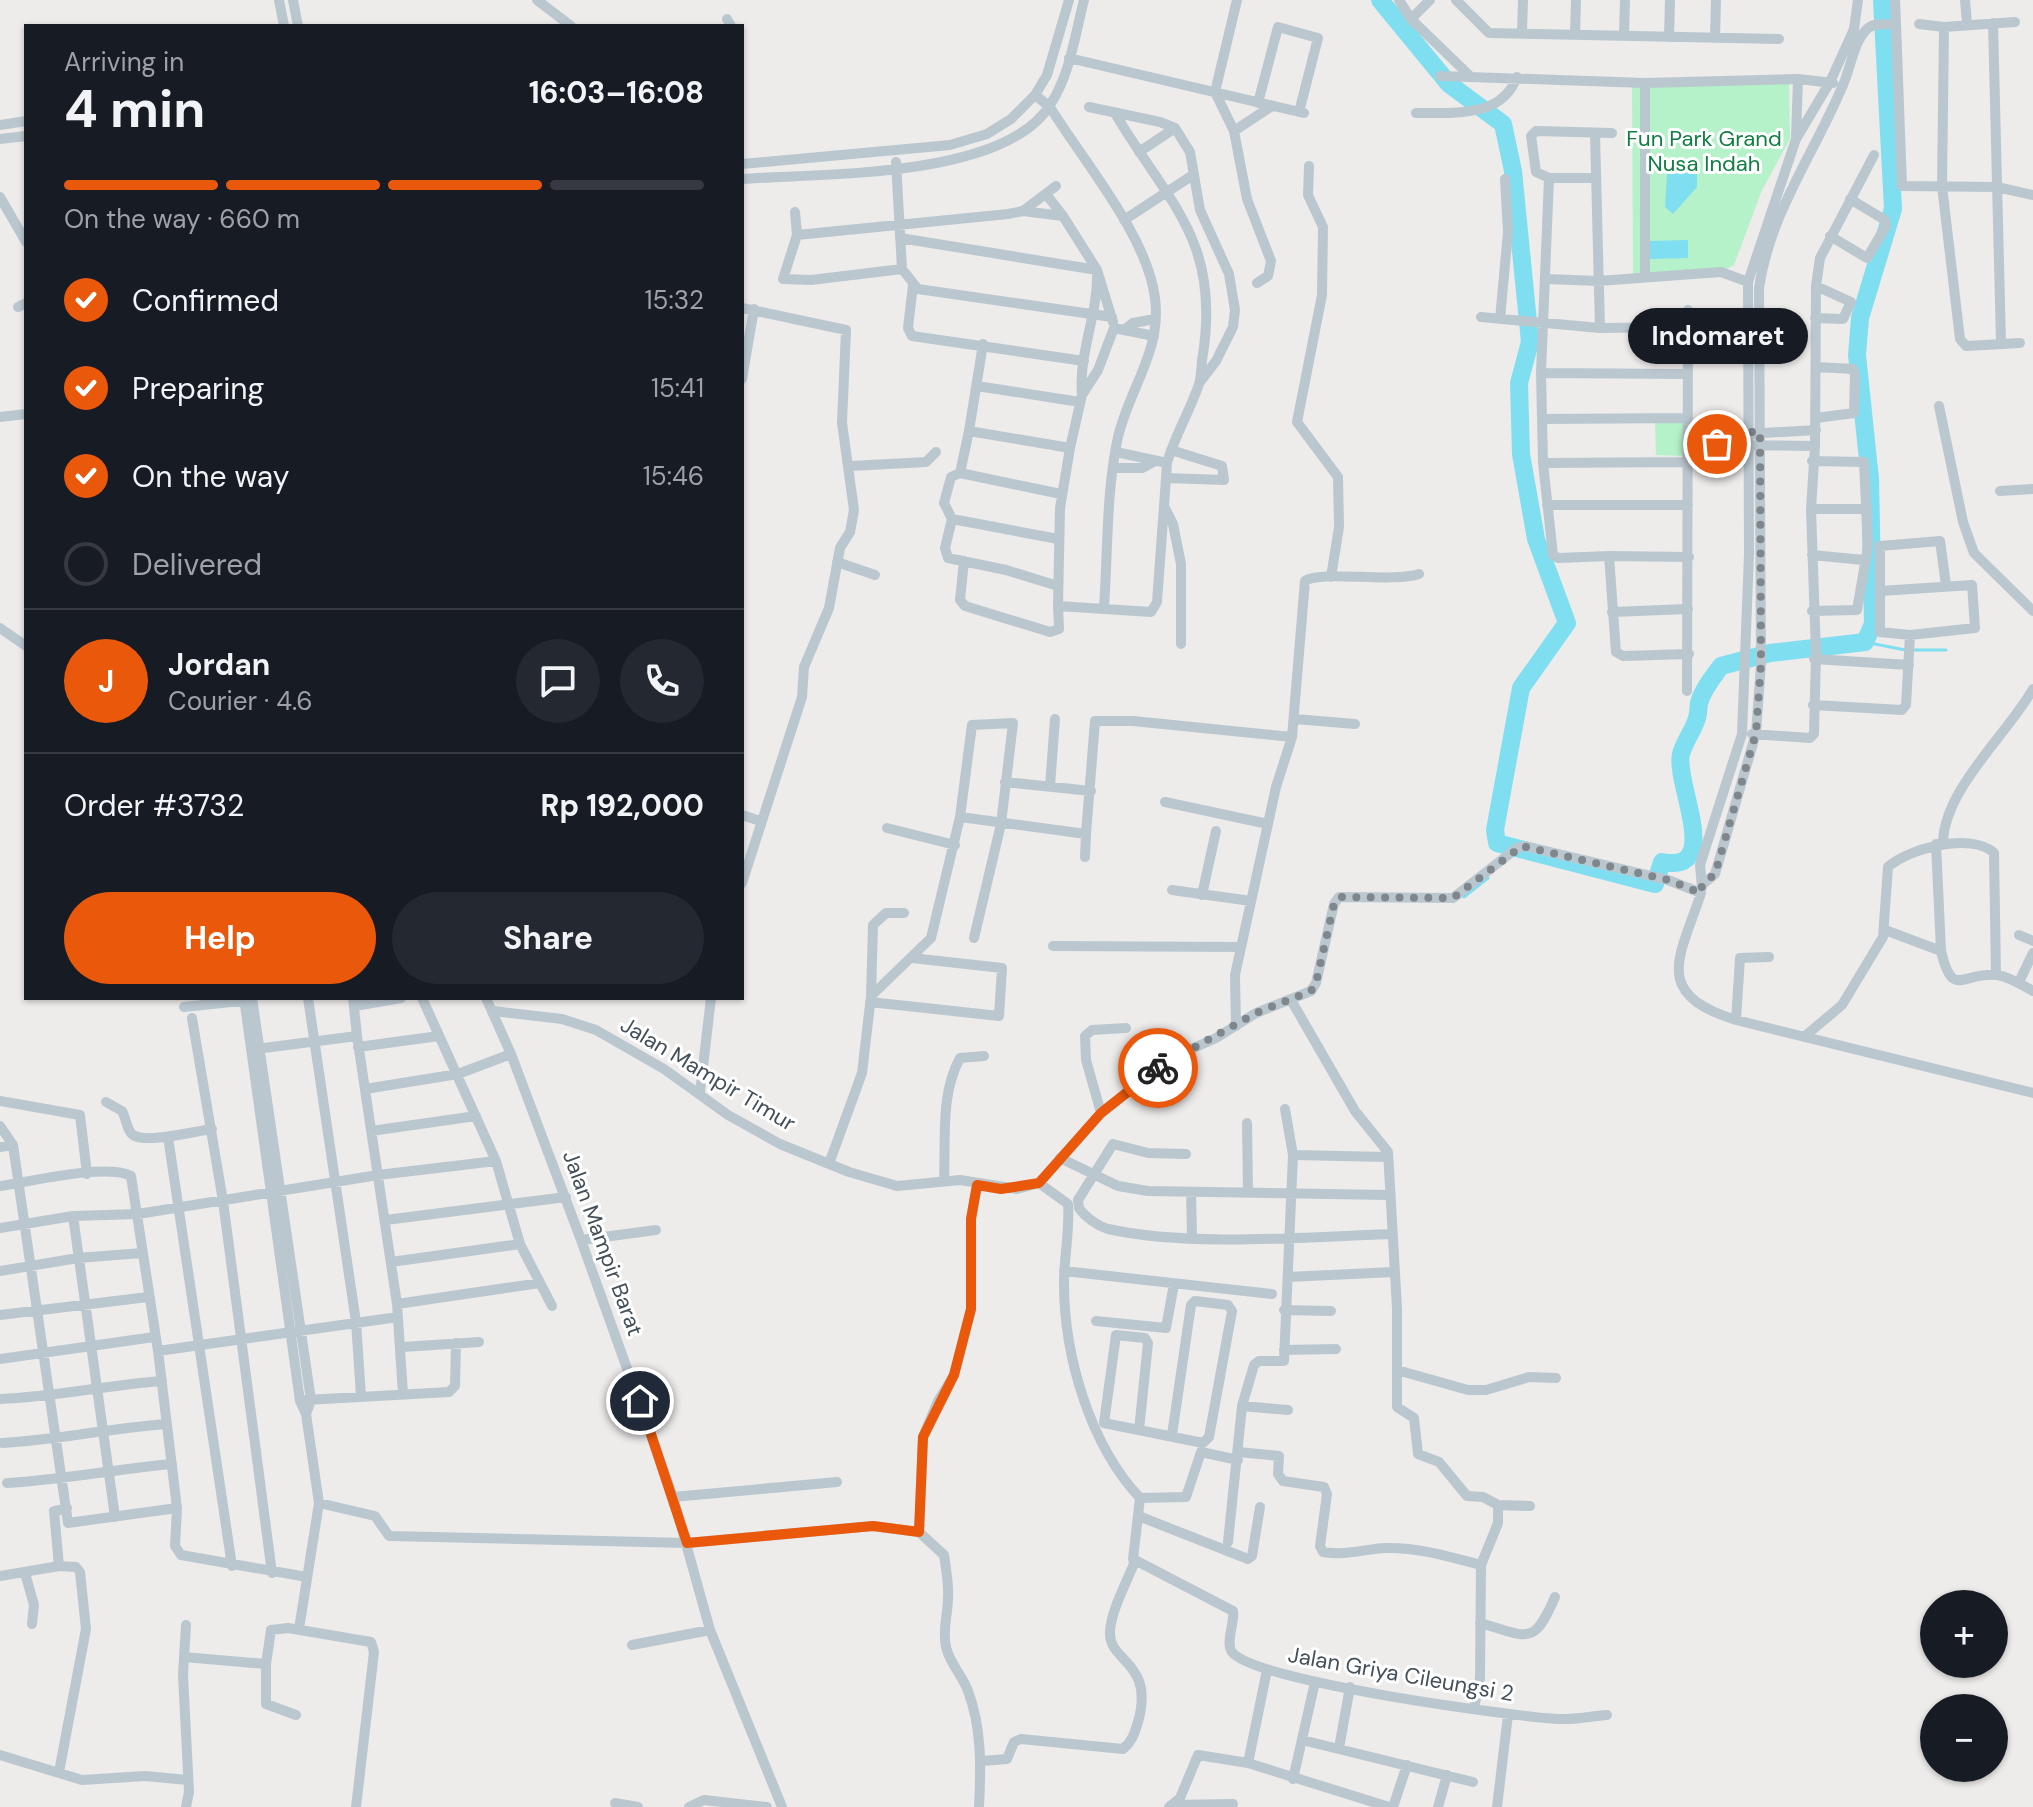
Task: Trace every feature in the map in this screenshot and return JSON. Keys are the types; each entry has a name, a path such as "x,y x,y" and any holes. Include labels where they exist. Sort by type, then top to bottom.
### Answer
{"street":[{"path":"279,0 284,24"},
{"path":"293,0 298,24"},
{"path":"537,0 568,24"},
{"path":"744,164 950,145 987,134 1011,119 1035,95 1047,75 1069,0"},
{"path":"744,179 956,161 989,151 1020,133 1050,107 1069,58 1084,0"},
{"path":"1237,0 1215,92 1234,131 1247,199 1271,261 1268,276 1257,283"},
{"path":"1399,0 1411,19 1470,76"},
{"path":"1411,19 1430,0"},
{"path":"1456,0 1489,33 1779,39"},
{"path":"1469,13 1470,0"},
{"path":"1522,33 1523,0"},
{"path":"1575,35 1576,0"},
{"path":"1624,36 1625,0"},
{"path":"1669,37 1670,0"},
{"path":"1715,38 1716,0"},
{"path":"1701,889 1715,874 1756,733 1761,659 1759,288 1762,265 1782,205 1842,87 1859,31 1858,0"},
{"path":"1895,0 1899,180 1907,188 1997,187 2033,195"},
{"path":"1965,0 1967,23"},
{"path":"1919,24 1944,27 2015,22"},
{"path":"1993,23 2001,343"},
{"path":"1894,24 1874,25 1859,31 1796,139 1748,282 1746,439 1749,554 1742,734 1700,865 1701,889 1679,953 1680,982 1697,1005 1736,1020 2033,1093"},
{"path":"1069,58 1215,92 1258,103 1302,113 1318,38 1278,27 1258,103"},
{"path":"1944,27 1942,186 1960,339 1966,346 2020,343"},
{"path":"1445,76 1645,83 1798,79 1830,82 1842,87"},
{"path":"1416,113 1484,109 1511,91 1517,77"},
{"path":"1796,139 1798,79"},
{"path":"1645,83 1645,277"},
{"path":"1035,95 1050,107 1124,220 1149,276 1155,319 1150,358 1125,415 1116,452 1104,607"},
{"path":"1234,131 1272,106"},
{"path":"1058,606 1155,610 1167,463 1200,382 1216,361 1233,327 1235,310 1229,274 1200,210 1190,152 1175,128 1144,117 1116,115 1089,107"},
{"path":"1116,115 1189,227 1207,284 1207,330 1200,382"},
{"path":"0,125 24,121"},
{"path":"1139,152 1175,128"},
{"path":"1595,178 1549,178 1536,172 1533,133 1612,133"},
{"path":"1595,134 1600,328"},
{"path":"0,139 24,136"},
{"path":"895,150 897,225 902,269 913,285 923,291 1094,314 1117,325 1154,336"},
{"path":"1742,734 1812,737 1815,639 1811,509 1816,424 1816,286 1820,258 1874,155"},
{"path":"1309,166 1308,195 1323,227 1322,295 1297,422 1338,477 1339,527 1331,577"},
{"path":"1124,220 1193,175"},
{"path":"1549,178 1547,279 1533,323 1541,373 1543,463 1555,557 1689,557"},
{"path":"1500,319 1508,232 1505,179"},
{"path":"1023,211 1056,186"},
{"path":"1046,194 1097,270 1117,325 1098,370 1081,399"},
{"path":"0,197 24,239"},
{"path":"1830,236 1867,258 1886,226 1885,220 1850,199"},
{"path":"797,235 1023,211 1063,216"},
{"path":"795,212 797,235 783,279 811,280 902,269"},
{"path":"900,238 1097,270"},
{"path":"964,561 960,600 965,606 1055,632 1059,629 1061,494 1081,399 1084,361 1094,314 1097,270"},
{"path":"1547,279 1598,281 1721,272 1748,282"},
{"path":"913,285 910,334 1084,361"},
{"path":"1815,318 1843,319 1851,302 1816,286"},
{"path":"744,356 748,309 846,330 842,423 851,466 854,510 850,532 840,548 829,608 804,667 802,697 744,876"},
{"path":"1687,691 1688,310"},
{"path":"1481,317 1600,328 1687,327"},
{"path":"1117,325 1155,319"},
{"path":"960,473 983,344"},
{"path":"1688,444 1759,438 1854,413 1853,369 1816,367"},
{"path":"1541,373 1687,374"},
{"path":"977,386 1081,399"},
{"path":"1939,406 1963,522 1974,553 2033,611"},
{"path":"0,417 24,414"},
{"path":"1542,419 1688,418"},
{"path":"969,431 1070,448"},
{"path":"1688,432 1746,439"},
{"path":"1759,438 1815,446"},
{"path":"1166,478 1221,482 1226,473 1222,466 1171,450"},
{"path":"851,466 926,462 936,452"},
{"path":"1116,452 1143,455 1167,463"},
{"path":"1115,468 1142,468 1155,461"},
{"path":"1812,461 1863,461 1868,546 1857,610 1812,611"},
{"path":"1543,463 1688,462"},
{"path":"1058,586 1016,572 950,559 945,554 952,519 944,503 951,477 960,473 1061,494"},
{"path":"2000,491 2033,489"},
{"path":"1547,505 1688,505"},
{"path":"1164,506 1173,524 1181,564 1181,644"},
{"path":"1811,509 1867,509"},
{"path":"952,519 1058,539"},
{"path":"1880,591 1946,585 1974,586 1975,628 1881,635 1880,591 1881,545 1940,541 1946,585"},
{"path":"1749,554 1761,554"},
{"path":"1812,555 1864,560"},
{"path":"1609,556 1614,646 1620,655 1689,654"},
{"path":"837,562 875,575"},
{"path":"1236,1026 1235,975 1295,719 1305,581 1331,577 1381,580 1419,574"},
{"path":"1612,612 1688,609"},
{"path":"0,628 24,645"},
{"path":"1813,705 1902,710 1910,635"},
{"path":"1815,657 1909,665"},
{"path":"2033,689 1957,801 1945,824 1940,844 1941,951 1946,973 1959,982 1996,975 2019,982 2033,991"},
{"path":"1050,786 1055,719"},
{"path":"1295,719 1355,724"},
{"path":"1085,857 1095,721 1133,721 1292,737"},
{"path":"870,999 931,938 955,845 974,723 1013,723 1001,824 974,938"},
{"path":"1005,782 1091,791"},
{"path":"1165,802 1268,824"},
{"path":"744,816 760,821"},
{"path":"960,817 1086,834"},
{"path":"887,828 955,845"},
{"path":"1202,895 1216,831"},
{"path":"1804,1037 1842,1005 1885,930 1888,867 1910,853 1940,844 1984,848 1994,853 1996,975"},
{"path":"982,1761 1007,1759 1014,1742 1021,1739 1123,1749 1128,1746 1138,1722 1142,1687 1133,1666 1114,1647 1110,1630 1135,1561 1132,1555 1141,1517 1140,1498 1107,1458 1091,1424 1070,1341 1064,1271 1068,1204 1039,1183 1101,1113 1169,1059 1256,1013 1311,991 1316,983 1334,904 1339,897 1453,898 1517,848 1525,846 1701,889"},
{"path":"1172,890 1251,901"},
{"path":"830,1161 862,1073 870,999 873,925 886,913 904,913"},
{"path":"1885,930 1941,951"},
{"path":"2019,935 2033,941"},
{"path":"1053,946 1241,947"},
{"path":"2019,982 2033,953"},
{"path":"1736,1020 1740,958 1769,957"},
{"path":"870,999 999,1016 1002,968 912,958"},
{"path":"184,1007 240,1000"},
{"path":"248,1000 282,1190 306,1414 319,1503 299,1629"},
{"path":"308,1000 356,1322 361,1396"},
{"path":"378,1000 354,1002 357,1041 403,1347 403,1394"},
{"path":"423,1000 496,1161 520,1244 552,1306"},
{"name":"Jalan Mampir Barat","path":"487,1000 566,1197 673,1497 710,1630 782,1807"},
{"path":"700,1092 711,1000"},
{"path":"1291,1000 1355,1111 1388,1157 1397,1407 1414,1418 1416,1451 1439,1462 1467,1496 1483,1497 1498,1505 1530,1506"},
{"name":"Jalan Mampir Timur","path":"493,1011 562,1019 596,1030 700,1092 728,1115 780,1144 830,1161 849,1172 897,1186 944,1181 1001,1189 1039,1183"},
{"path":"192,1018 223,1201 272,1573"},
{"path":"1101,1113 1086,1060 1085,1036 1092,1030 1126,1028"},
{"path":"256,1048 439,1036"},
{"path":"256,1048 270,1191 297,1331"},
{"path":"365,1089 458,1074 511,1054"},
{"path":"944,1181 946,1113 955,1067 960,1058 984,1056"},
{"path":"0,1101 80,1115 87,1174"},
{"path":"106,1102 122,1111 129,1132 136,1137 168,1137 212,1129"},
{"path":"1228,1542 1242,1406 1255,1363 1283,1362 1293,1155 1285,1109"},
{"path":"371,1131 476,1116"},
{"path":"1247,1123 1248,1193"},
{"path":"0,1126 13,1145 59,1440 68,1521 71,1524 177,1508"},
{"path":"168,1137 232,1566"},
{"path":"1186,1154 1148,1153 1113,1144 1096,1176 1078,1200 1083,1215 1105,1228 1192,1236 1291,1238 1391,1234"},
{"path":"0,1147 13,1145"},
{"path":"1293,1155 1388,1157"},
{"path":"1060,1158 1118,1186 1191,1192 1388,1195"},
{"path":"0,1228 73,1216 138,1214 335,1181 496,1161"},
{"path":"0,1186 87,1174 120,1172 131,1176 162,1381 177,1508 178,1553 232,1566 307,1577"},
{"path":"919,1532 923,1437 954,1375 971,1309 971,1219 977,1185"},
{"path":"1191,1192 1192,1236"},
{"path":"386,1220 566,1197"},
{"path":"73,1216 115,1517"},
{"path":"581,1240 656,1230"},
{"path":"391,1262 520,1244"},
{"path":"0,1271 78,1258 142,1253"},
{"path":"1064,1271 1272,1294"},
{"path":"1288,1277 1394,1272"},
{"path":"397,1304 540,1283"},
{"path":"1096,1321 1166,1328 1174,1284"},
{"path":"0,1315 148,1297"},
{"path":"1091,1424 1104,1423 1203,1443 1209,1437 1232,1311 1228,1305 1195,1301 1191,1305 1172,1435"},
{"path":"1284,1310 1331,1311"},
{"path":"158,1351 398,1317"},
{"path":"1104,1423 1114,1338 1118,1334 1130,1335 1145,1338 1148,1343 1139,1430"},
{"path":"0,1359 46,1355 90,1345 154,1337"},
{"path":"403,1347 479,1342"},
{"path":"306,1400 452,1390 456,1343"},
{"path":"1284,1350 1336,1349"},
{"path":"1397,1370 1468,1390 1486,1390 1529,1377 1556,1378"},
{"path":"0,1399 52,1398 95,1386 162,1381"},
{"path":"1242,1406 1288,1410"},
{"path":"2,1443 59,1440 101,1429 167,1424"},
{"path":"1140,1498 1186,1497 1198,1454 1279,1456 1278,1474 1283,1481 1324,1487 1327,1494 1320,1546 1325,1553 1345,1554 1390,1548 1437,1554 1481,1565"},
{"path":"7,1483 64,1480 107,1470 172,1464"},
{"path":"673,1497 837,1482"},
{"path":"319,1503 375,1516 389,1536 687,1543 873,1526 919,1532 944,1555 949,1599 944,1620 946,1645 953,1667 967,1689 982,1761 979,1807"},
{"path":"1474,1708 1480,1678 1481,1565 1498,1523 1498,1505"},
{"path":"1141,1517 1248,1559 1252,1556 1260,1507"},
{"path":"59,1566 54,1511 67,1508"},
{"name":"Jalan Griya Cileungsi 2","path":"1135,1561 1233,1611 1231,1650 1267,1670 1315,1682 1508,1715 1562,1719 1607,1715"},
{"path":"0,1576 59,1566 76,1567 80,1572 86,1629 59,1772"},
{"path":"25,1573 34,1605 32,1624"},
{"path":"1480,1623 1523,1634 1534,1633 1542,1627 1555,1597"},
{"path":"186,1625 186,1807"},
{"path":"296,1715 266,1704 266,1664 271,1630 299,1629 361,1637 374,1646 356,1807"},
{"path":"632,1645 710,1630"},
{"path":"184,1657 266,1664"},
{"path":"1248,1763 1267,1670"},
{"path":"1293,1779 1315,1682"},
{"path":"1339,1748 1350,1687"},
{"path":"1497,1807 1508,1715"},
{"path":"1302,1740 1473,1782"},
{"path":"0,1755 82,1780 145,1776 188,1780"},
{"path":"1170,1806 1180,1798 1198,1755 1248,1763 1391,1807 1407,1765"},
{"path":"1438,1807 1447,1775"},
{"path":"689,1807 704,1800 767,1807"},
{"path":"615,1803 638,1807"},
{"path":"1170,1806 1233,1804"}],"green space":[{"name":"Fun Park Grand Nusa Indah","path":"1632,78 1789,80 1790,139 1762,190 1734,265 1721,272 1633,275"},
{"path":"1655,423 1684,423 1683,456 1656,455"}],"water":[{"path":"1689,161 1697,172 1697,187 1673,214 1665,207 1667,174"},
{"path":"1688,240 1688,258 1650,259 1650,241"}],"waterway":[{"path":"1380,0 1449,84 1503,124 1513,171 1530,342 1519,383 1521,454 1536,539 1567,623 1521,688 1495,830 1497,843 1655,884 1662,862 1680,862 1690,854 1692,823 1681,754 1697,718 1703,693 1721,666 1770,653 1865,642 1873,624 1870,479 1857,355 1860,318 1893,209 1882,0"},
{"path":"1865,642 1905,650"},
{"path":"1914,650 1946,650"},
{"path":"1464,897 1488,878"}],"way so far":[{"path":"1158,1068 1169,1059 1216,1038 1256,1013 1311,991 1316,983 1334,904 1339,897 1453,898 1469,889 1522,846 1668,880 1701,893 1702,885 1715,874 1756,733 1761,664 1760,432 1688,432 1688,444 1717,444"}],"place":[{"name":"Indomaret","path":"1717,444"}],"route":[{"path":"640,1401 687,1543 873,1526 919,1532 923,1437 938,1401 954,1375 971,1309 971,1219 977,1185 1017,1189 1039,1183 1101,1113 1158,1068"}]}
